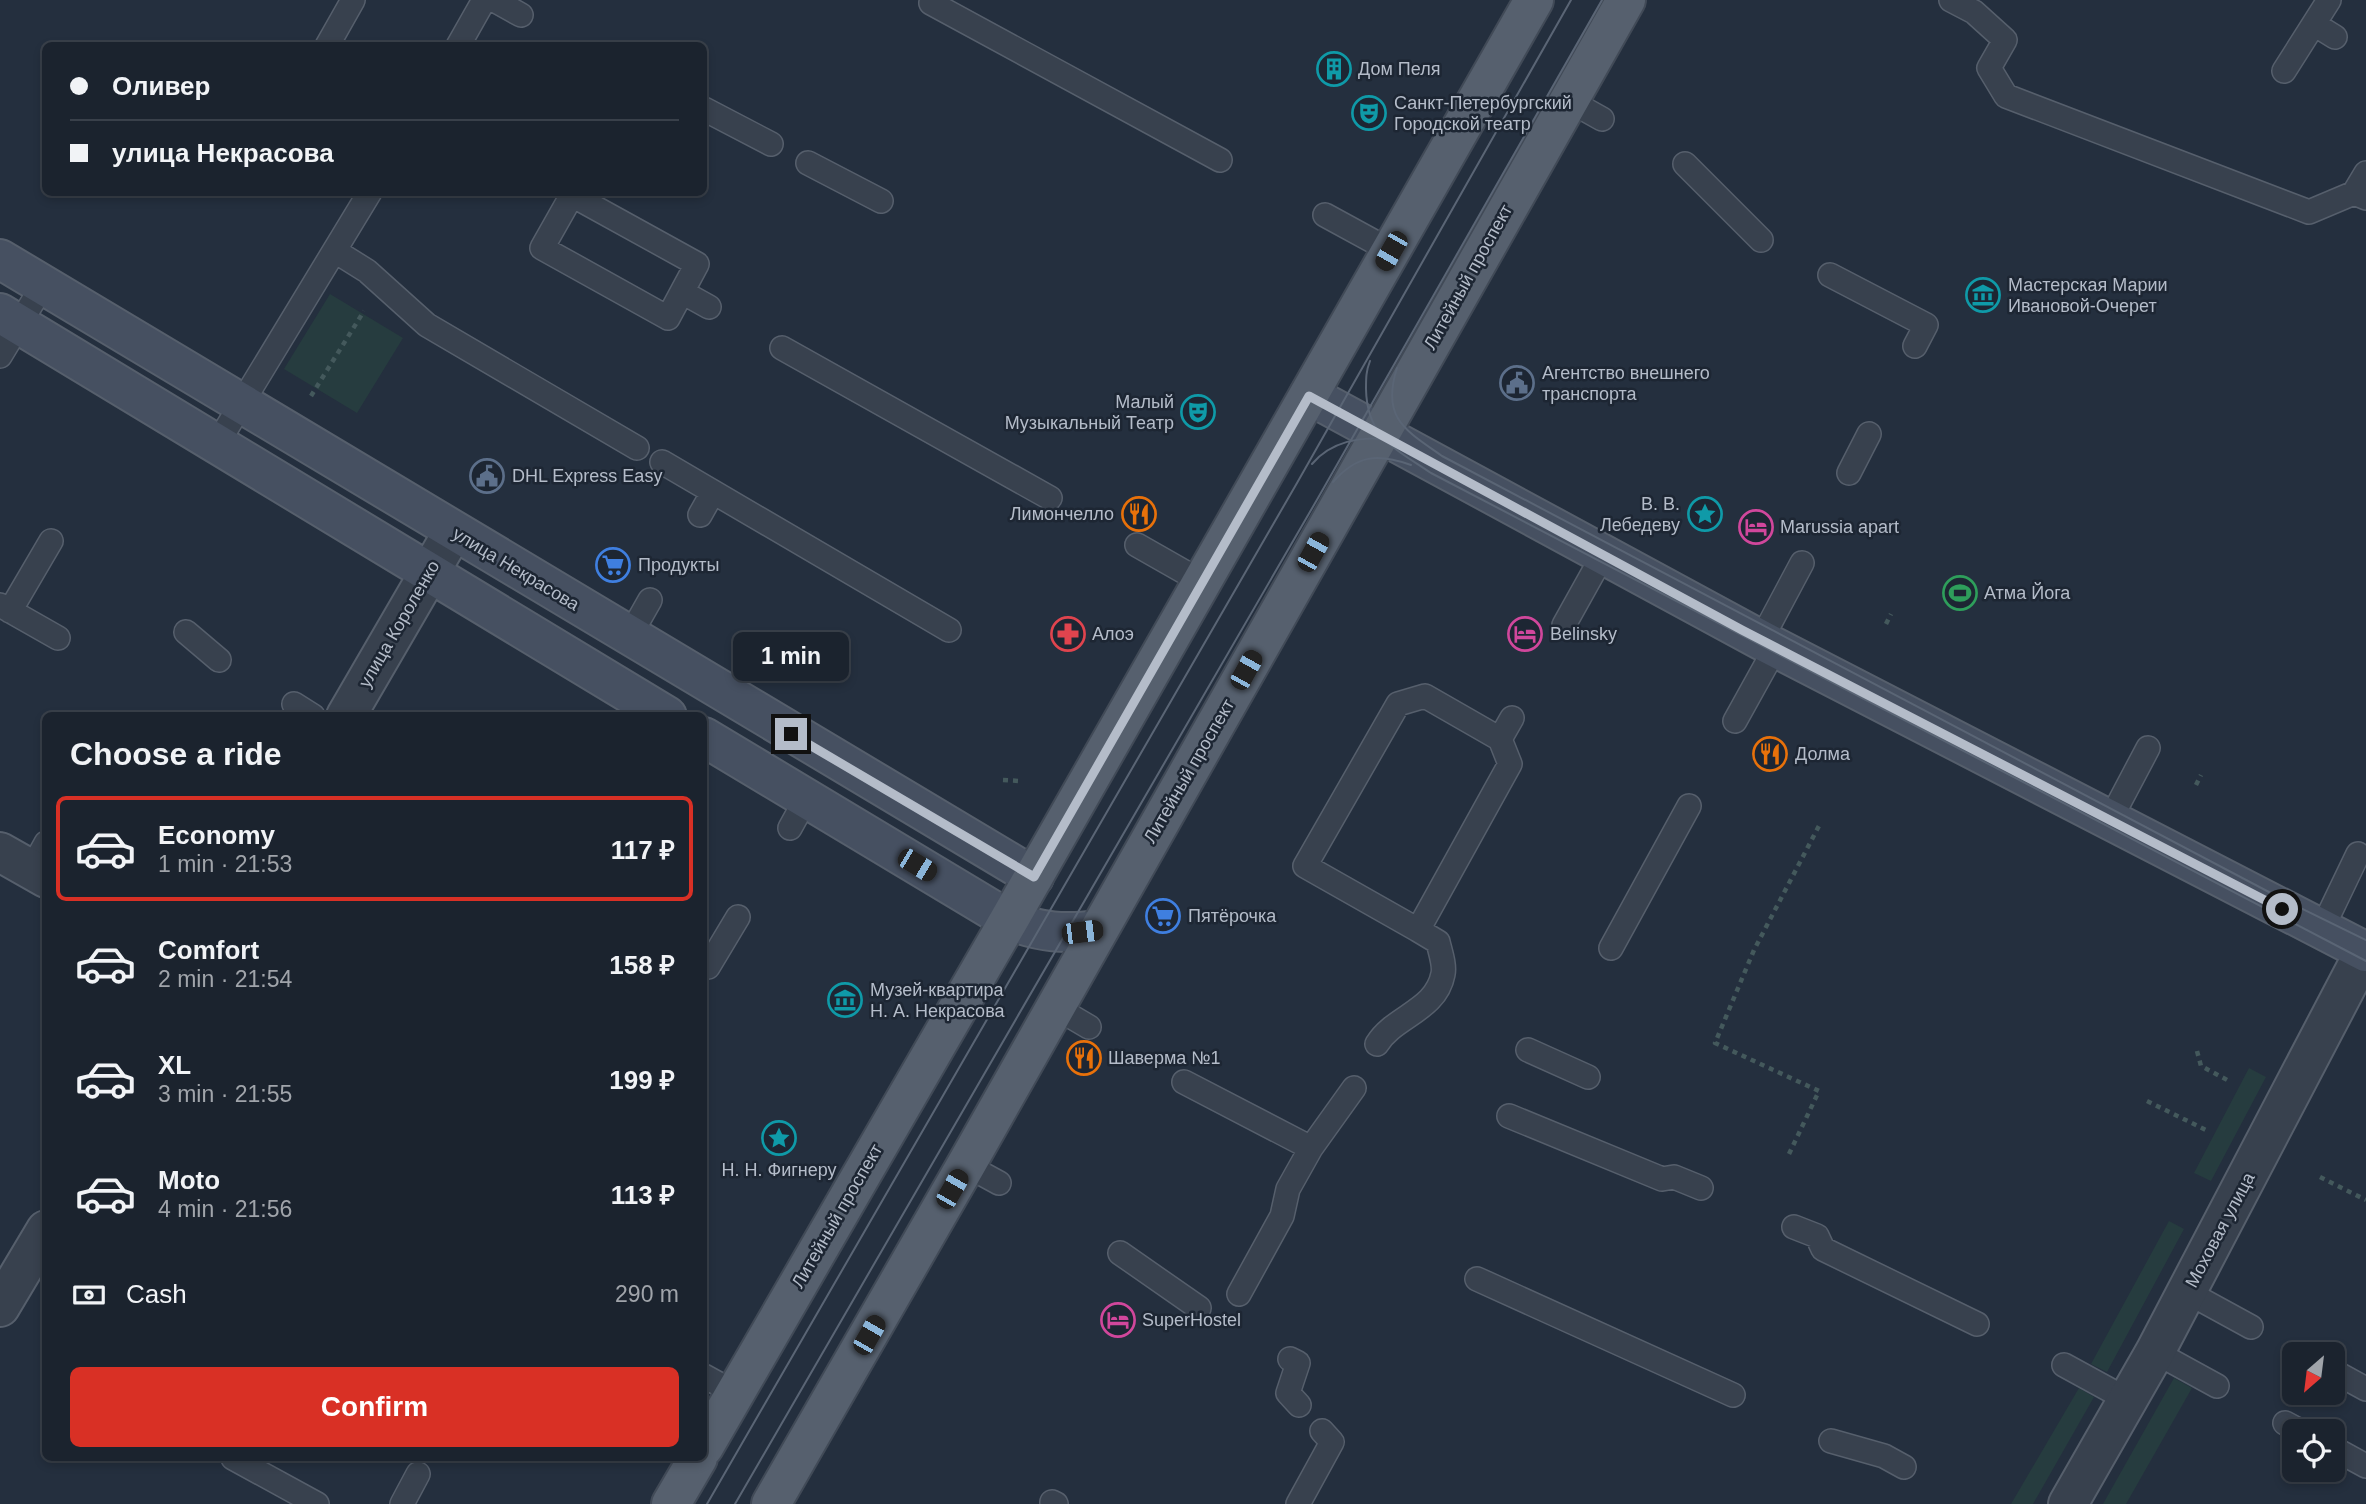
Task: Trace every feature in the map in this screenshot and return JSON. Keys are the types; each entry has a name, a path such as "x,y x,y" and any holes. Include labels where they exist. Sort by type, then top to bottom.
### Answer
{"main road":[{"name":"Литейный проспект","path":"707,1434 719,1384 1009,920 1534,0"},
{"name":"Литейный проспект","path":"771,1504 1626,0"},
{"path":"671,1504 696,1461"}],"street":[{"name":"улица Некрасова","path":"0,259 1034,877"},
{"path":"6,331 217,444 660,712"},
{"path":"1309,396 1768,644 2366,952"},
{"name":"улица Короленко","path":"348,712 453,532"},
{"path":"707,739 798,814 1009,920 1037,932 1065,934 1098,930"},
{"name":"Моховая улица","path":"2068,1504 2155,1352 2366,952"},
{"path":"0,1307 42,1237"}],"lane":[{"path":"329,42 353,0"},
{"path":"460,42 484,0"},
{"path":"494,0 521,15"},
{"path":"1951,0 1978,6 2005,40 1989,68 2006,96 2309,212 2360,196 2366,173"},
{"path":"2284,71 2329,0"},
{"path":"931,4 1220,160"},
{"path":"2314,24 2335,37"},
{"path":"1568,100 1602,119"},
{"path":"707,111 771,144"},
{"path":"808,163 881,201"},
{"path":"1685,164 1761,240"},
{"path":"217,444 368,196"},
{"path":"571,196 542,247 668,318 697,264 574,196"},
{"path":"1325,215 1391,251"},
{"path":"335,251 381,284 427,325 637,448"},
{"path":"1830,275 1926,325 1915,346"},
{"path":"6,331 43,285"},
{"path":"682,292 709,307"},
{"path":"782,348 1050,498"},
{"path":"1849,473 1869,434"},
{"path":"662,462 948,630"},
{"path":"700,515 713,492"},
{"path":"51,541 5,608 58,638"},
{"path":"1137,545 1202,582"},
{"path":"1564,625 1603,555"},
{"path":"1735,721 1802,563"},
{"path":"629,637 650,600"},
{"path":"186,632 219,660"},
{"path":"1377,1044 1383,1034 1436,1009 1443,974 1438,942 1305,866 1398,704 1425,696 1500,738 1510,765 1418,930"},
{"path":"1500,738 1511,718"},
{"path":"2110,820 2148,748"},
{"path":"1611,948 1689,806"},
{"path":"2322,929 2358,854"},
{"path":"707,966 738,917"},
{"path":"1055,1007 1088,1027"},
{"path":"1528,1050 1588,1077"},
{"path":"1184,1082 1311,1148"},
{"path":"1239,1294 1282,1216 1288,1189 1311,1148 1354,1088"},
{"path":"1509,1116 1662,1180 1674,1177 1701,1188"},
{"path":"966,1165 999,1184"},
{"path":"1794,1227 1817,1236 1823,1250 1977,1324"},
{"path":"1120,1252 1199,1308"},
{"path":"1477,1279 1733,1395"},
{"path":"2187,1292 2251,1327"},
{"path":"2155,1352 2217,1386"},
{"path":"1290,1359 1298,1363 1288,1393 1299,1405"},
{"path":"2064,1365 2128,1400"},
{"path":"2345,1378 2366,1389"},
{"path":"1298,1504 1332,1442 1322,1431"},
{"path":"1831,1441 1884,1456 1904,1467"},
{"path":"2345,1455 2366,1466"},
{"path":"238,1461 317,1504"},
{"path":"402,1504 418,1474"}],"path":[{"path":"311,397 381,284"},
{"path":"1886,624 1891,614"},
{"path":"2196,785 2201,775"},
{"path":"1003,780 1020,781"},
{"path":"1789,1154 1819,1091 1714,1043 1754,950 1821,822"},
{"path":"2197,1051 2202,1066 2231,1082"},
{"path":"2147,1101 2206,1130"},
{"path":"2320,1177 2366,1200"}],"green space":[{"path":"330,294 403,338 357,413 284,369"},
{"path":"2249,1068 2266,1077 2211,1181 2194,1173"},
{"path":"2169,1221 2184,1229 2107,1372 2091,1364"},
{"path":"2174,1378 2192,1388 2126,1504 2103,1504"},
{"path":"2079,1388 2094,1397 2033,1504 2011,1504"}],"tram line":[{"path":"707,1504 1297,483 1571,0"},
{"path":"735,1504 1318,498 1602,0"},
{"path":"1370,361 1366,389 1371,419 1385,440 1431,473 2366,961"},
{"path":"1397,368 1392,399 1394,411 1407,430 1442,456 2286,901 2366,940"},
{"path":"1312,464 1319,456 1337,445 1357,440 1388,440"},
{"path":"1333,482 1351,466 1368,459 1388,459 1411,465"}],"place":[{"name":"Дом Пеля","path":"1334,69"},
{"name":"Санкт-Петербургский Городской театр","path":"1369,113"},
{"name":"Мастерская Марии Ивановой-Очерет","path":"1983,295"},
{"name":"Агентство внешнего транспорта","path":"1517,383"},
{"name":"Малый Музыкальный Театр","path":"1198,412"},
{"name":"DHL Express Easy","path":"487,476"},
{"name":"Лимончелло","path":"1139,514"},
{"name":"В. В. Лебедеву","path":"1705,514"},
{"name":"Marussia apart","path":"1756,527"},
{"name":"Продукты","path":"613,565"},
{"name":"Атма Йога","path":"1960,593"},
{"name":"Алоэ","path":"1068,634"},
{"name":"Belinsky","path":"1525,634"},
{"name":"Долма","path":"1770,754"},
{"name":"Пятёрочка","path":"1163,916"},
{"name":"Музей-квартира Н. А. Некрасова","path":"845,1000"},
{"name":"Шаверма №1","path":"1084,1058"},
{"name":"Н. Н. Фигнеру","path":"779,1138"},
{"name":"SuperHostel","path":"1118,1320"}],"route":[{"path":"791,734 1034,877 1309,396 1742,630 2282,909"}]}
